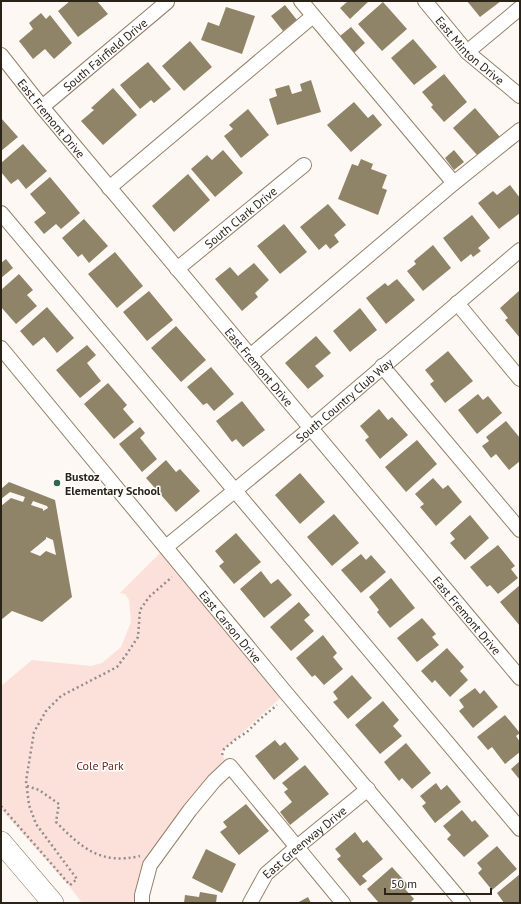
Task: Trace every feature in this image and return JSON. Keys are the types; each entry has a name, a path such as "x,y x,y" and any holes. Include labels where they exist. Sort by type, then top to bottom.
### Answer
{"highway":[{"path":"1,842 53,903"}],"street":[{"path":"301,1 454,183"},
{"name":"East Minton Drive","path":"425,1 468,52 520,96"},
{"name":"South Fairfield Drive","path":"42,107 167,2"},
{"path":"468,52 520,8"},
{"path":"109,188 313,16"},
{"name":"East Fremont Drive","path":"1,55 109,188 520,678"},
{"path":"250,356 454,183 520,130"},
{"name":"South Clark Drive","path":"177,269 304,165"},
{"path":"1,213 520,829"},
{"name":"South Country Club Way","path":"166,547 311,428 520,250"},
{"path":"457,303 520,379"},
{"name":"East Carson Drive","path":"1,348 182,568 463,903"},
{"path":"382,366 520,530"},
{"path":"142,903 142,895 150,865 190,810 214,781 230,766 343,903"},
{"name":"East Greenway Drive","path":"250,903 266,874 368,789"}],"path":[{"path":"1,806 70,885 76,879 36,824 29,805 27,773 34,732 46,712 61,696 117,667 138,636 140,610 149,597 182,568"},
{"path":"221,756 224,749 247,732 277,705"},
{"path":"27,786 39,790 59,804 56,822 84,848 99,855 129,859 144,855"}],"green space":[{"name":"Cole Park","path":"166,547 286,693 220,753 230,766 170,838 142,895 132,903 82,903 70,887 1,809 1,686 32,660 91,666 102,663 121,647 131,622 129,600 125,594 120,593"}],"building":[{"path":"70,1 97,1 108,14 78,37 58,11"},
{"path":"345,1 369,1 350,19 340,8 347,2"},
{"path":"467,1 501,1 480,17"},
{"path":"383,2 407,29 382,51 358,24"},
{"path":"285,5 297,20 283,31 271,16"},
{"path":"226,7 255,16 242,54 201,40 208,22 219,26"},
{"path":"41,13 46,19 50,15 72,43 54,59 45,49 33,59 19,41 33,29 29,23"},
{"path":"351,27 365,43 354,53 340,36"},
{"path":"413,39 437,67 414,85 391,58"},
{"path":"190,41 212,67 184,91 162,66"},
{"path":"148,62 171,89 154,103 151,100 140,109 120,85"},
{"path":"444,74 467,102 444,122 431,107 433,105 422,92"},
{"path":"311,80 321,112 277,125 269,99 277,96 275,89 289,85 292,94 302,91 300,84"},
{"path":"113,88 137,115 103,145 81,121 94,110 91,108"},
{"path":"354,102 368,118 373,114 382,125 351,152 327,125"},
{"path":"475,108 500,137 478,156 453,128"},
{"path":"248,109 269,135 241,158 224,136 233,129 229,125"},
{"path":"1,118 18,137 1,151"},
{"path":"23,144 47,171 26,189 18,179 11,184 1,172 1,163"},
{"path":"223,150 243,173 215,197 191,169 207,155 212,160"},
{"path":"454,150 464,162 454,170 445,158"},
{"path":"361,159 373,164 371,169 387,175 382,188 387,190 378,215 338,199 352,164 358,166"},
{"path":"188,174 210,200 174,232 152,206"},
{"path":"50,177 80,213 61,229 56,224 44,234 34,222 46,213 30,194"},
{"path":"510,185 520,198 520,213 499,229 478,203 493,191 497,195"},
{"path":"328,204 346,225 334,235 339,242 330,249 326,244 319,250 300,227"},
{"path":"472,215 490,238 478,248 481,251 473,257 471,254 461,262 443,238"},
{"path":"84,219 108,246 89,263 82,254 78,257 62,238"},
{"path":"284,224 307,252 280,274 257,246"},
{"path":"433,245 451,268 423,291 407,271 416,264 414,261"},
{"path":"115,252 143,286 117,308 88,274"},
{"path":"6,259 13,268 1,278 1,263"},
{"path":"254,263 269,280 255,293 258,297 242,311 215,279 230,267 238,276"},
{"path":"19,274 33,290 27,295 37,306 16,324 1,307 1,290"},
{"path":"397,279 415,300 386,324 366,298 385,283 388,286"},
{"path":"149,291 173,320 147,341 123,312"},
{"path":"519,291 520,338 505,320 508,318 500,308"},
{"path":"47,307 74,338 57,353 44,337 33,346 20,331"},
{"path":"360,308 377,330 350,352 333,331"},
{"path":"176,326 206,360 181,382 151,348"},
{"path":"316,336 331,353 315,366 324,376 308,389 285,363"},
{"path":"87,345 96,355 87,363 101,381 80,398 56,370"},
{"path":"448,351 473,381 445,403 430,384 434,381 425,370"},
{"path":"211,367 234,394 214,411 207,403 203,405 187,387"},
{"path":"108,383 127,405 123,409 134,422 114,439 84,404"},
{"path":"478,394 483,400 488,396 502,413 477,434 458,410"},
{"path":"242,401 265,430 243,447 236,439 232,442 216,421"},
{"path":"379,409 388,420 392,417 408,435 380,459 365,440 369,437 360,426"},
{"path":"506,421 520,438 520,461 509,470 496,454 491,458 482,446 489,441 486,437"},
{"path":"140,427 145,433 140,438 157,459 142,472 119,444"},
{"path":"417,440 437,464 406,492 385,467"},
{"path":"166,460 176,472 180,469 200,491 176,512 146,478"},
{"path":"300,473 325,502 300,524 275,495"},
{"path":"433,478 443,489 448,485 462,502 436,526 420,507 424,504 415,494"},
{"path":"9,482 55,500 72,597 42,622 12,611 1,620 1,506 11,498 23,502 25,497 10,492 1,499 1,489","holes":["33,501 47,506 48,508 43,511 43,509 31,505","46,537 53,540 56,555 46,551 40,556 30,552 46,539"]},
{"path":"334,514 359,543 332,566 307,537"},
{"path":"470,515 489,538 465,560 450,543 455,539 450,533"},
{"path":"236,533 261,562 234,584 219,566 224,562 215,551"},
{"path":"498,545 515,566 511,569 518,578 498,594 490,585 487,587 470,567"},
{"path":"361,554 366,560 371,555 386,572 361,593 341,570"},
{"path":"261,571 271,584 278,579 292,595 264,618 240,589"},
{"path":"391,578 415,608 390,628 377,612 379,610 369,597"},
{"path":"520,585 520,626 500,602"},
{"path":"299,602 310,615 304,620 314,631 291,651 270,627"},
{"path":"422,618 436,634 432,637 439,645 417,662 397,638"},
{"path":"323,635 337,653 333,657 343,669 324,685 315,675 312,677 296,658"},
{"path":"447,648 464,667 460,671 468,680 450,697 435,680 432,683 421,671"},
{"path":"352,675 372,698 348,719 333,702 338,699 333,692"},
{"path":"475,688 480,694 484,690 498,707 473,728 459,711 464,707 459,700"},
{"path":"383,701 399,720 393,726 402,736 380,754 355,725"},
{"path":"505,715 520,733 516,736 520,742 520,752 505,764 492,747 488,750 477,737"},
{"path":"275,740 280,746 285,742 299,759 274,780 255,756"},
{"path":"406,743 431,773 412,789 402,778 399,781 384,762"},
{"path":"520,761 520,780 511,769"},
{"path":"305,765 329,794 290,825 280,812 292,802 284,792 288,789 282,783"},
{"path":"436,783 441,790 447,785 461,802 435,823 422,806 426,803 420,796"},
{"path":"246,804 269,831 239,855 220,832 227,827 223,822"},
{"path":"462,810 472,822 475,820 489,836 464,857 447,839 451,835 443,826"},
{"path":"355,832 363,843 367,840 383,859 362,876 367,881 360,886 337,859 341,856 335,849"},
{"path":"497,846 517,869 492,890 478,873 482,869 477,863"},
{"path":"206,849 236,864 222,893 192,878"},
{"path":"392,867 409,886 405,889 414,899 410,903 379,903 367,889"},
{"path":"520,874 520,903 504,903 497,893"},
{"path":"200,892 217,895 216,903 184,903 185,895 199,897"},
{"path":"308,897 311,903 297,903"}],"place":[{"name":"Bustoz Elementary School","path":"57,483"}]}
